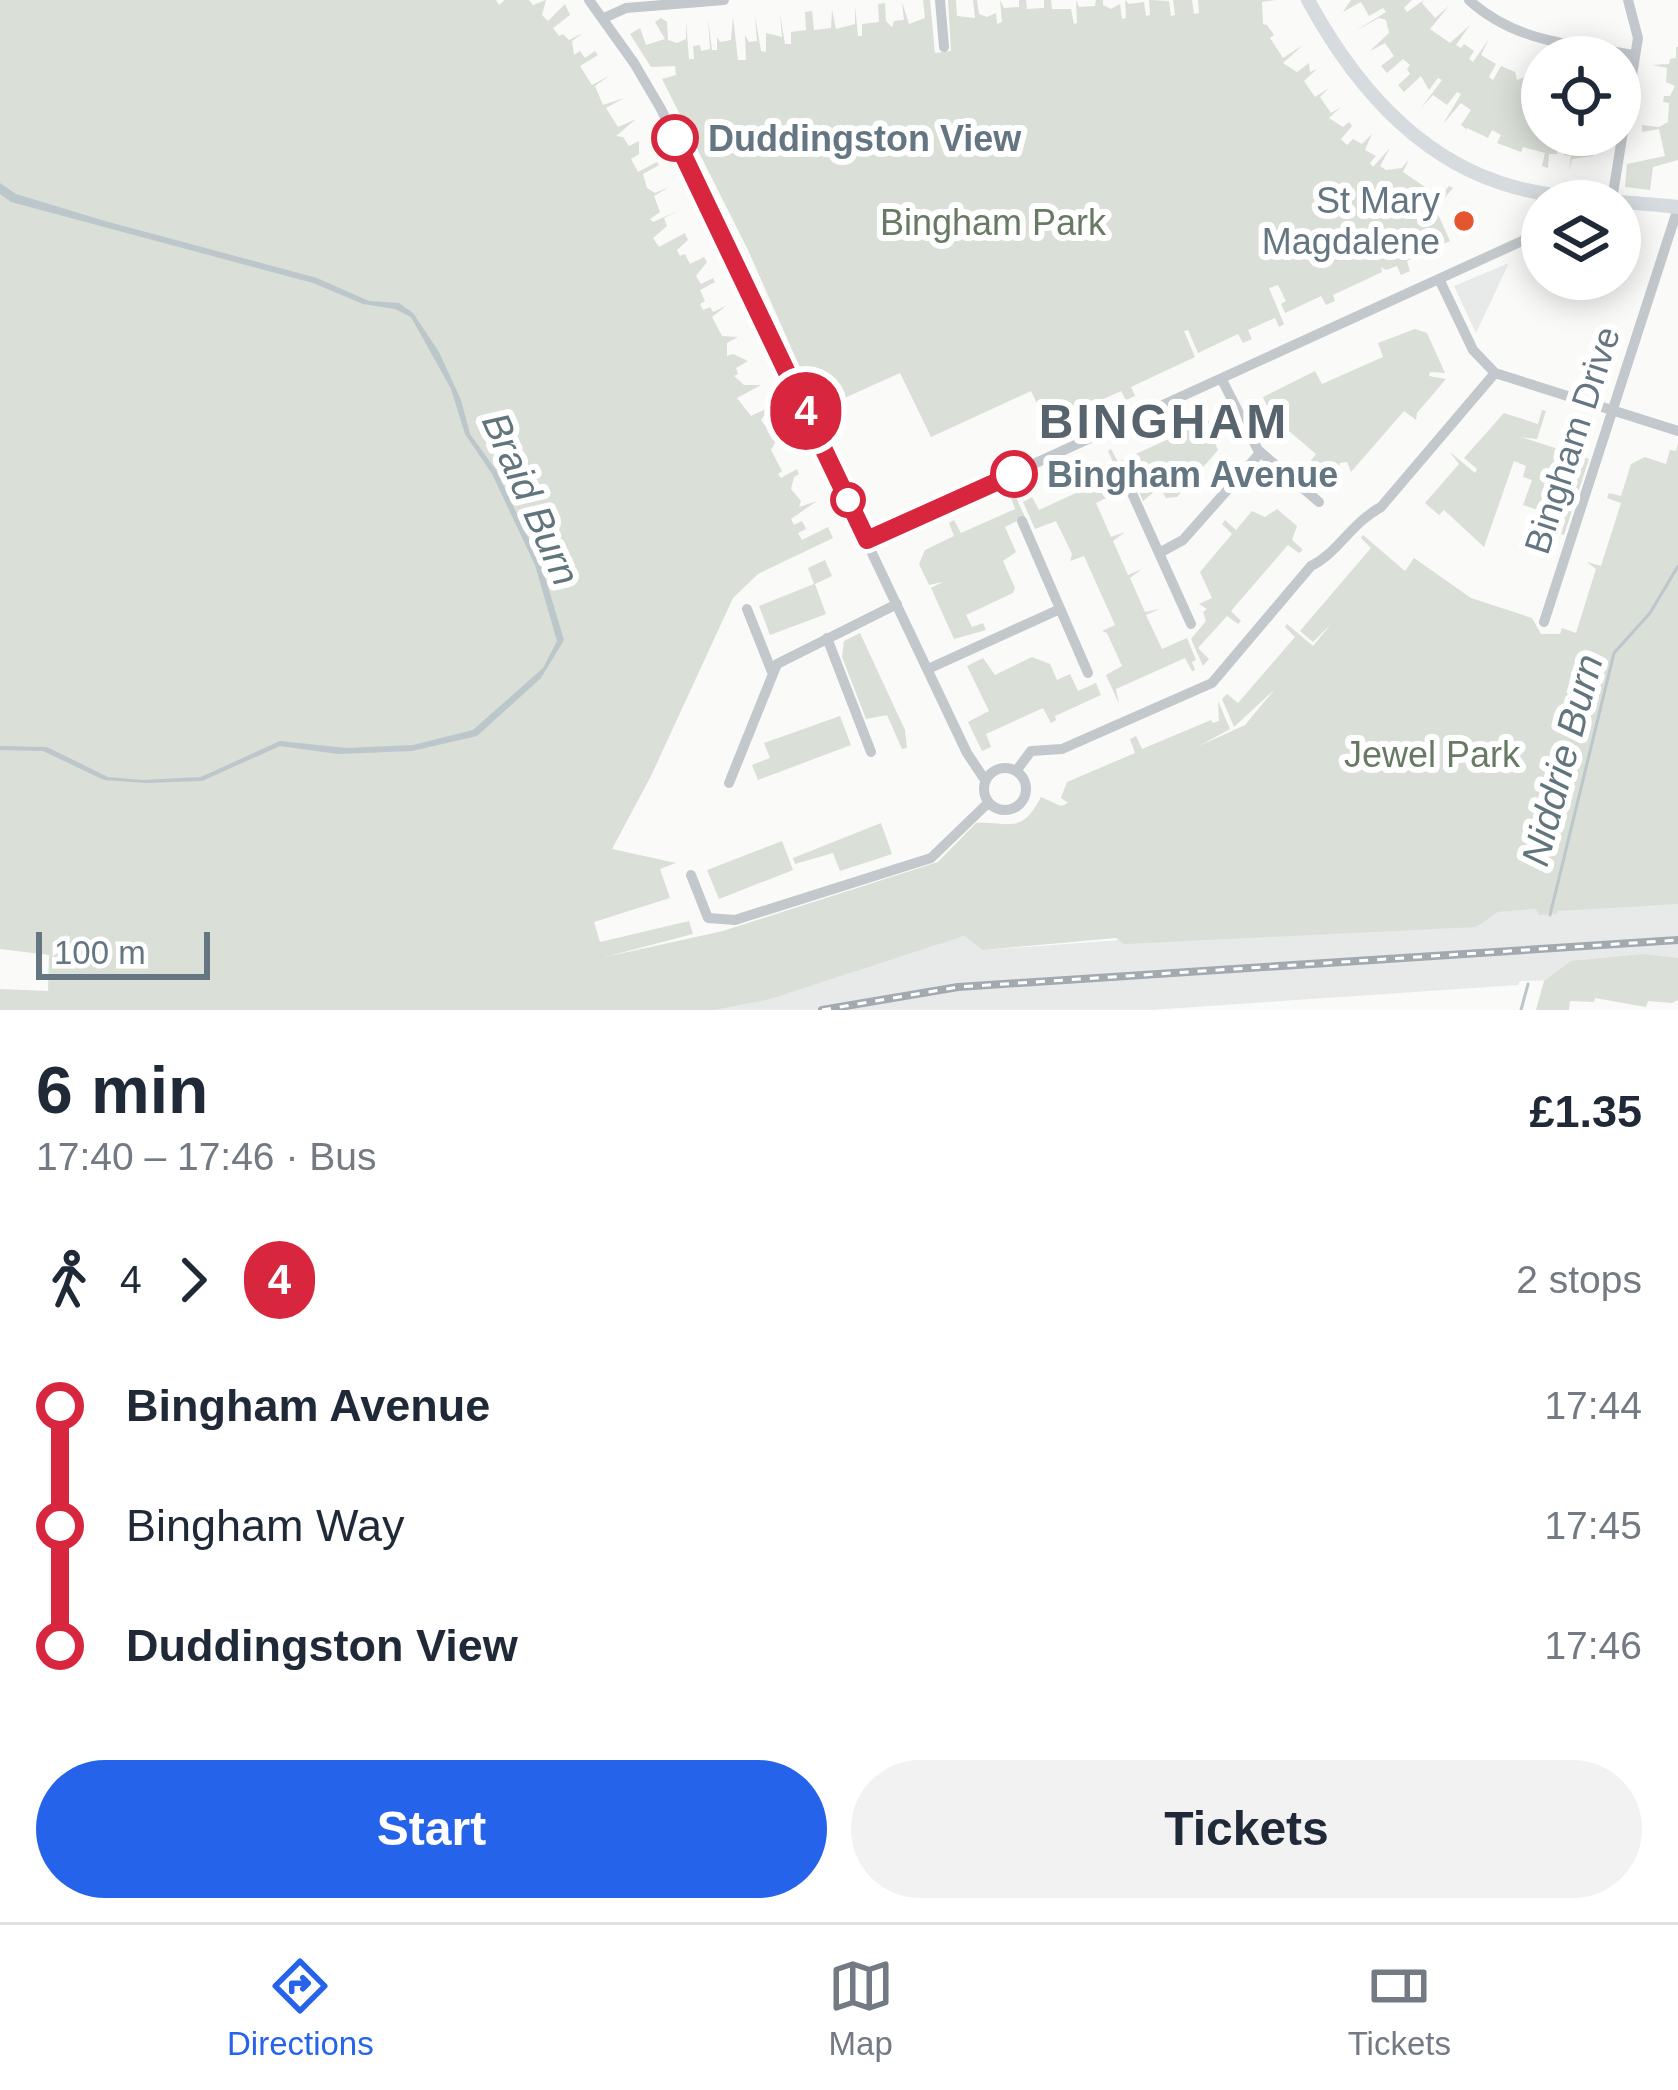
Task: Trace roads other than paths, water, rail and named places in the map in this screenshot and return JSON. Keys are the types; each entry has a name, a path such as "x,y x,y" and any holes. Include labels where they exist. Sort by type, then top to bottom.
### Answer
{"street":[{"path":"589,0 661,109 967,753 985,780"},
{"path":"604,17 626,8 724,0"},
{"path":"940,0 944,46"},
{"path":"1308,0 1364,86 1405,128 1490,179 1521,187"},
{"path":"1469,0 1500,23 1529,36"},
{"path":"1628,0 1636,36"},
{"path":"1641,203 1678,207"},
{"name":"Bingham Drive","path":"1544,622 1678,207"},
{"path":"867,540 1521,241"},
{"path":"1440,281 1473,350 1495,373 1678,431"},
{"path":"1016,771 1031,751 1062,749 1216,680 1311,566 1360,518 1381,507 1495,373"},
{"path":"1222,380 1260,453 1319,502"},
{"path":"1159,553 1183,540 1260,453"},
{"path":"1126,480 1191,624"},
{"path":"1022,521 1088,673"},
{"path":"728,783 772,672 783,661 897,604"},
{"path":"747,609 772,672"},
{"path":"928,669 1060,609"},
{"path":"826,638 871,752"},
{"path":"999,769 1016,771 1026,790 1019,804 1003,811 988,803 985,780 999,769"},
{"path":"691,875 708,918 735,920 928,859 988,803"}],"waterway":[{"name":"Niddrie Burn","path":"1550,915 1614,653 1650,613 1678,566"},
{"name":"Niddrie Burn","path":"1521,1010 1528,984"}],"railway":[{"path":"822,1010 958,987 1678,940"}],"place":[{"name":"Duddingston View","path":"675,138"},
{"name":"St Mary Magdalene","path":"1464,221"},
{"name":"Bingham Avenue","path":"1014,474"}],"district":[{"name":"BINGHAM","path":"1164,421"}],"park label":[{"name":"Bingham Park","path":"993,222"},
{"name":"Jewel Park","path":"1432,754"}],"water label":[{"name":"Braid Burn","path":"531,499"}]}
